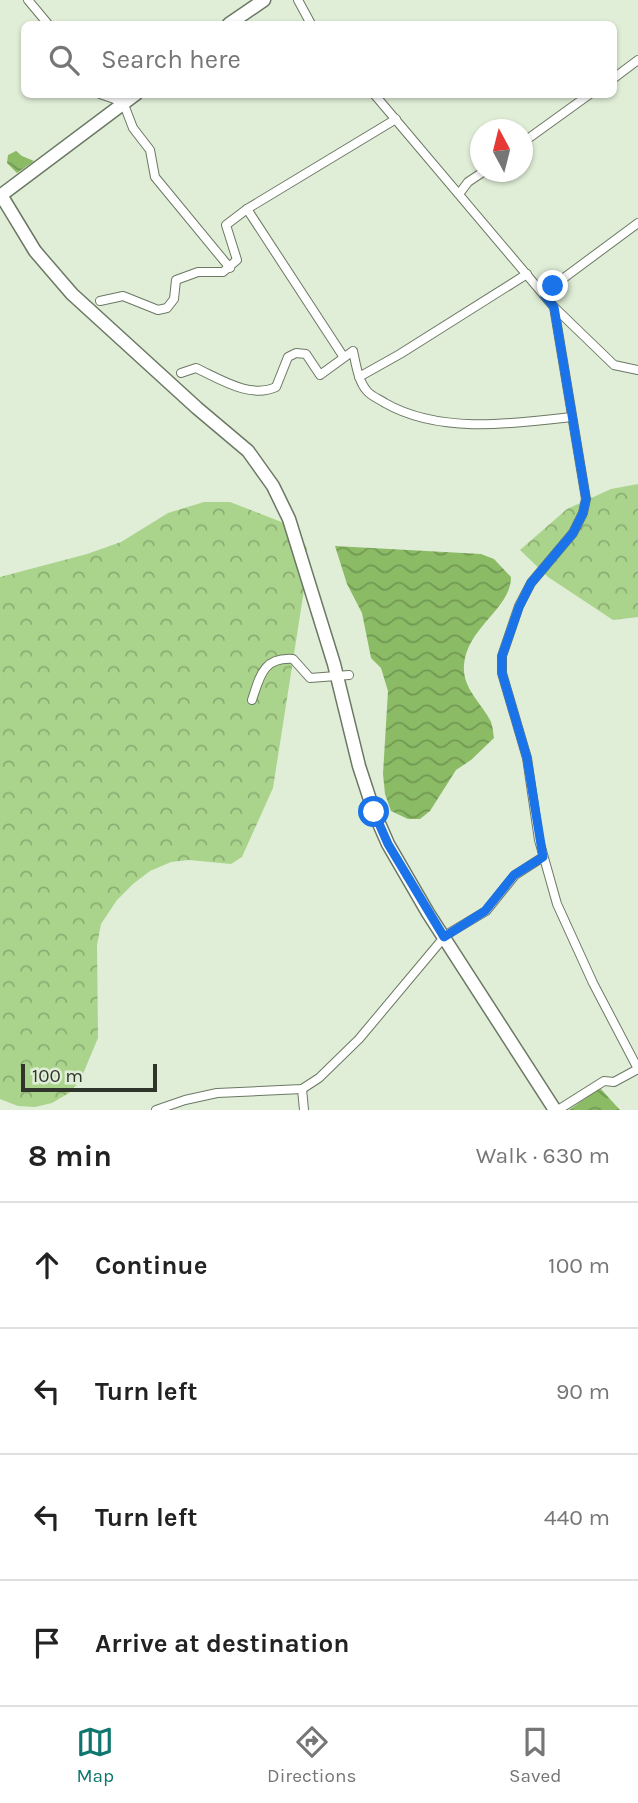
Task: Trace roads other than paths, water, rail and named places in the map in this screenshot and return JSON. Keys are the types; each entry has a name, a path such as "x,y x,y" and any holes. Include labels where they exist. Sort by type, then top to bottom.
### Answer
{"street":[{"path":"28,0 46,21"},
{"path":"233,21 264,0"},
{"path":"298,0 309,21"},
{"path":"617,76 638,60"},
{"path":"110,98 124,104 133,128 150,150 155,177 230,268"},
{"path":"131,98 0,195 36,251 72,294 248,451 273,485 289,519 343,676 359,766 388,844 444,937 556,1110 604,1081 614,1082 638,1069 593,983 557,904 543,857 527,758 502,673 502,656 519,607 531,583 573,533 583,513 586,499 554,307"},
{"path":"378,98 554,307 614,365 638,370"},
{"path":"533,136 585,98"},
{"path":"100,301 123,296 158,310 167,308 174,299 176,280 198,272 223,272 237,260 226,225 247,209 397,119"},
{"path":"459,194 470,181"},
{"path":"247,209 343,356"},
{"path":"545,296 553,286 638,223"},
{"path":"359,377 527,274"},
{"path":"181,373 196,368 249,391 265,393 276,387 288,357 296,353 306,354 320,375 353,351 359,377 367,392 395,408 439,421 503,425 571,417"},
{"path":"252,700 262,671 280,658 292,659 310,678 343,676"},
{"path":"156,1110 217,1093 302,1089 319,1078 359,1039 444,937 485,911 514,875 543,857"},
{"path":"302,1089 304,1110"}],"water":[{"path":"16,151 34,161 17,173 7,163 8,155"},
{"path":"335,546 481,554 494,559 511,577 504,599 473,640 464,665 466,681 491,722 494,738 456,770 430,811 420,819 408,819 391,811 385,794 383,774 388,691 381,668 371,658 362,613 347,584"},
{"path":"600,1088 620,1110 569,1110"}]}
